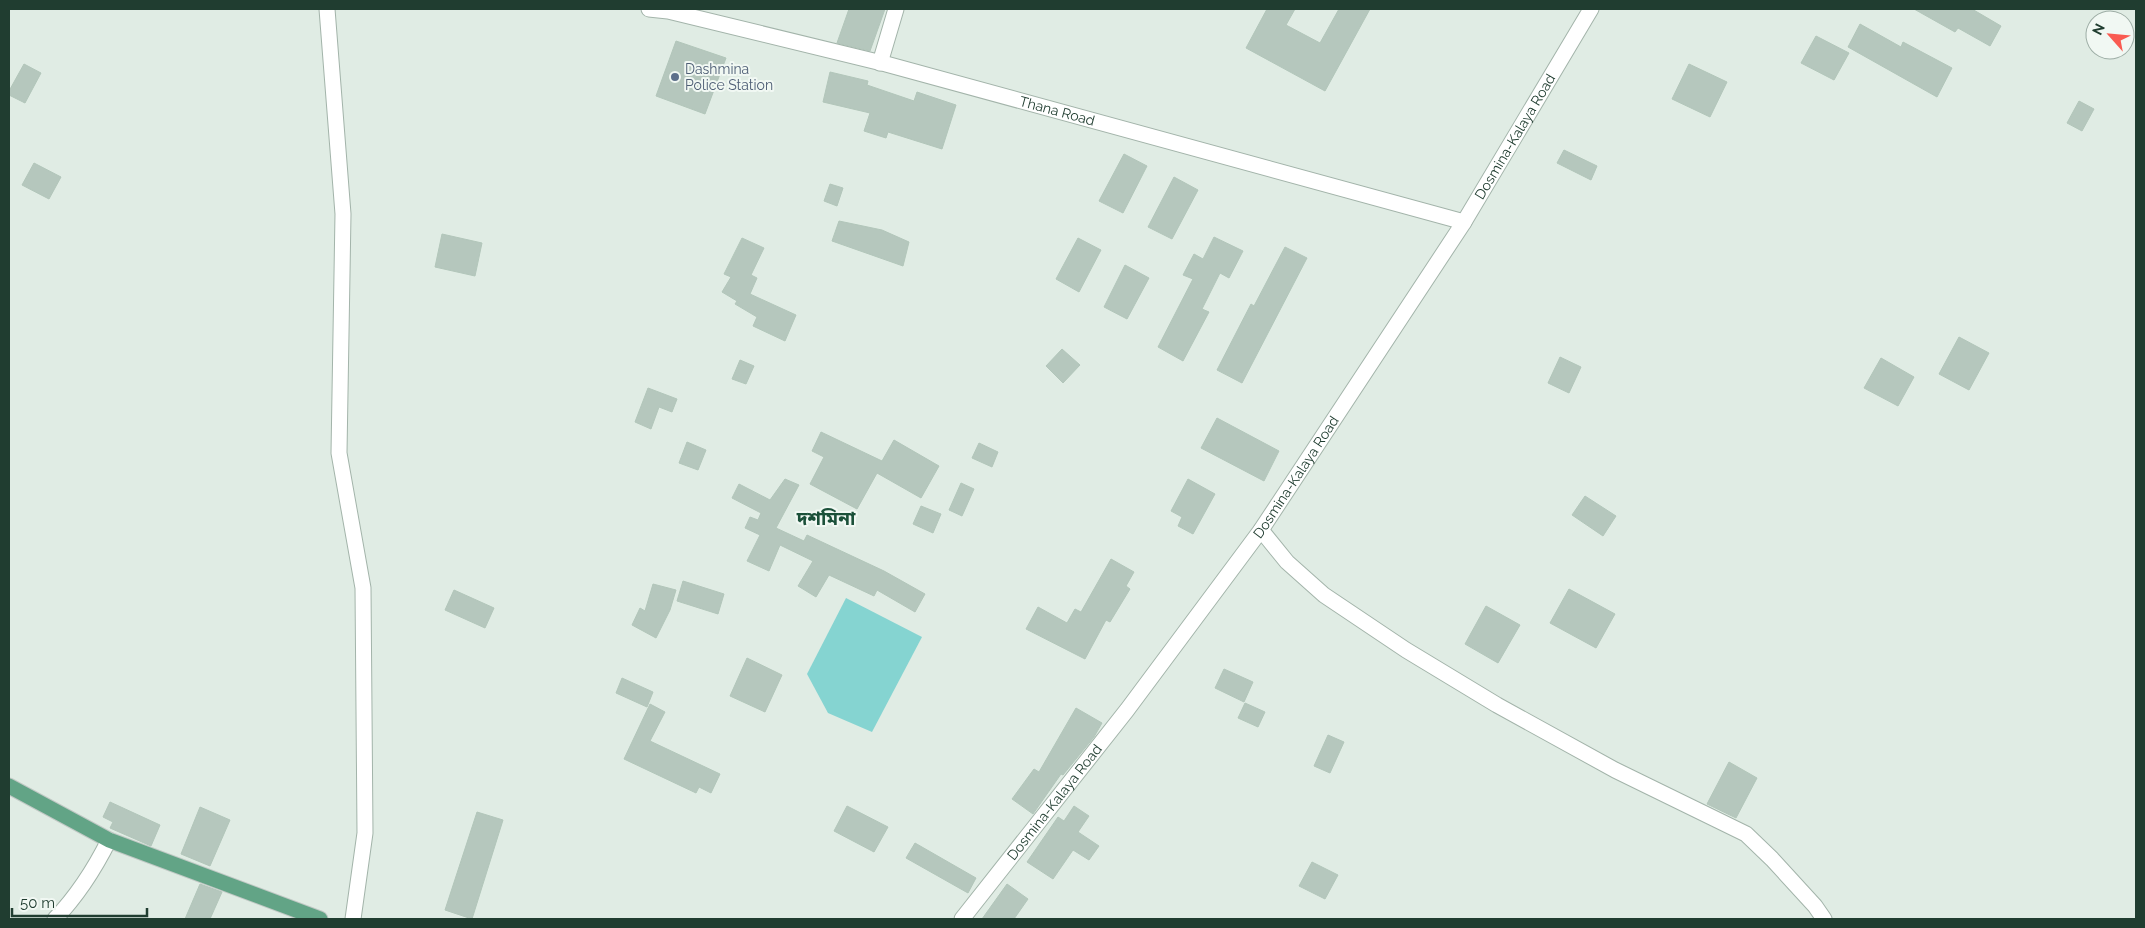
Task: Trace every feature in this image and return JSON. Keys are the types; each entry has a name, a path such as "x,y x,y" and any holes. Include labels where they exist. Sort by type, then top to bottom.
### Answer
{"main road":[{"path":"9,786 109,840 320,919"}],"street":[{"path":"326,9 343,214 338,453 363,588 365,833 353,919"},
{"name":"Thana Road","path":"649,9 668,11 880,63 1464,222"},
{"path":"880,63 896,9"},
{"name":"Dosmina-Kalaya Road","path":"962,919 1127,710 1261,530 1464,222 1591,9"},
{"path":"1261,530 1287,562 1324,595 1406,650 1497,705 1615,770 1746,834 1797,886 1824,919"},
{"path":"55,919 66,908 99,859 109,840"}],"water":[{"path":"846,598 922,637 872,732 828,713 807,674"}],"building":[{"path":"849,9 885,9 870,51 837,43"},
{"path":"1267,9 1295,9 1286,25 1320,43 1339,9 1370,9 1325,91 1246,48"},
{"path":"1914,9 1972,9 2001,26 1990,46 1958,28 1955,32"},
{"path":"1860,24 1901,47 1903,42 1952,68 1937,97 1848,47"},
{"path":"1816,36 1849,53 1834,80 1801,63"},
{"path":"676,41 726,58 705,114 656,96"},
{"path":"24,64 41,73 25,103 9,95 9,91"},
{"path":"1689,64 1727,82 1710,117 1672,99"},
{"path":"830,72 868,81 867,85 914,101 917,92 956,105 942,149 888,132 886,138 864,131 870,113 823,102"},
{"path":"2079,101 2094,109 2082,131 2067,123"},
{"path":"1564,150 1597,166 1591,180 1557,163"},
{"path":"1124,154 1147,166 1123,213 1099,201"},
{"path":"34,163 61,177 49,199 22,185"},
{"path":"1174,177 1198,190 1172,239 1148,227"},
{"path":"830,184 843,188 837,206 824,201"},
{"path":"839,221 882,230 909,242 903,266 832,241"},
{"path":"442,234 482,243 475,276 435,267"},
{"path":"1214,237 1243,251 1229,278 1220,273 1202,309 1209,312 1183,361 1158,347 1193,279 1183,275 1194,254 1203,259"},
{"path":"742,238 764,248 751,275 757,278 750,294 796,315 785,341 753,326 757,317 735,304 737,301 722,292 731,277 724,274"},
{"path":"1078,238 1101,250 1079,292 1056,279"},
{"path":"1285,247 1307,258 1242,383 1217,370 1251,304 1254,306"},
{"path":"1125,265 1149,278 1127,319 1104,307"},
{"path":"1959,337 1989,353 1969,390 1939,374"},
{"path":"1062,349 1080,365 1063,383 1046,366"},
{"path":"1560,357 1581,367 1569,393 1548,383"},
{"path":"1881,358 1914,377 1898,406 1864,388"},
{"path":"740,360 754,366 746,384 732,379"},
{"path":"648,388 677,399 672,412 659,407 651,429 635,422"},
{"path":"1217,418 1279,451 1264,481 1201,448"},
{"path":"821,432 882,461 894,440 939,466 921,498 877,473 857,509 810,484 824,457 812,451"},
{"path":"687,442 706,450 698,470 679,463"},
{"path":"979,443 998,452 992,467 972,458"},
{"path":"785,479 799,485 776,528 804,541 807,535 884,571 925,594 915,612 877,590 874,596 829,575 816,597 798,586 813,561 780,545 769,571 747,561 760,535 745,528 750,517 758,520 761,513 732,498 739,484 770,500"},
{"path":"1188,479 1215,494 1193,534 1178,526 1182,517 1171,511"},
{"path":"961,483 974,489 962,516 949,510"},
{"path":"1585,496 1616,516 1603,536 1572,515"},
{"path":"921,506 941,514 933,533 913,524"},
{"path":"1111,559 1134,572 1126,586 1130,589 1110,622 1106,620 1085,659 1026,629 1038,607 1067,623 1075,609 1081,612"},
{"path":"683,581 724,594 718,614 677,601"},
{"path":"653,584 676,590 670,610 656,638 632,625 640,608 645,611"},
{"path":"1569,589 1615,614 1596,648 1550,623"},
{"path":"454,590 494,608 485,628 445,610"},
{"path":"1486,606 1520,625 1498,663 1465,644"},
{"path":"747,658 782,675 765,712 730,696"},
{"path":"1224,669 1253,682 1244,702 1215,688"},
{"path":"622,678 653,692 647,707 616,693"},
{"path":"1245,703 1265,712 1258,727 1238,718"},
{"path":"650,704 665,712 650,741 720,774 711,793 699,787 696,793 624,759"},
{"path":"1076,708 1102,723 1094,737 1063,775 1061,774 1033,814 1012,799 1034,769 1039,772"},
{"path":"1328,735 1344,742 1330,773 1314,766"},
{"path":"1729,762 1757,778 1736,818 1707,804"},
{"path":"110,802 160,825 151,846 110,828 113,822 103,817"},
{"path":"847,806 888,827 874,852 834,831"},
{"path":"1074,806 1089,816 1078,832 1099,846 1089,860 1073,850 1053,879 1027,862 1058,817 1064,821"},
{"path":"200,807 230,820 210,866 181,854"},
{"path":"477,812 503,820 472,919 445,910"},
{"path":"915,843 976,878 968,893 906,858"},
{"path":"1312,862 1338,875 1325,899 1299,886"},
{"path":"200,884 222,892 210,919 185,919"},
{"path":"1007,884 1028,899 1014,919 982,919"}],"place":[{"name":"Dashmina Police Station","path":"675,77"}],"district":[{"name":"দশমিনা","path":"826,518"}]}
